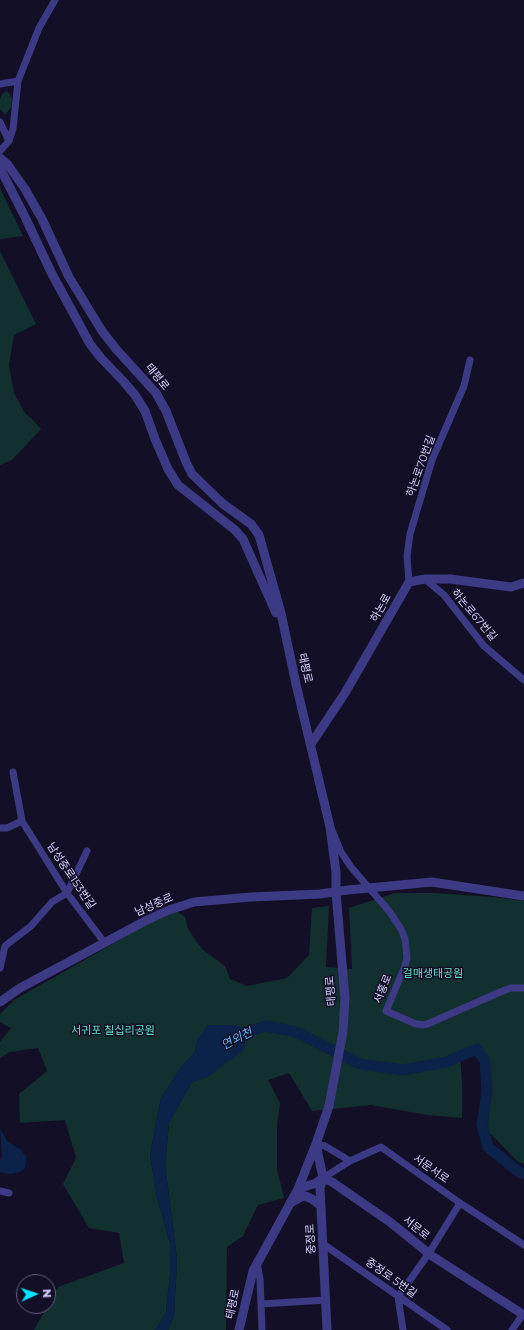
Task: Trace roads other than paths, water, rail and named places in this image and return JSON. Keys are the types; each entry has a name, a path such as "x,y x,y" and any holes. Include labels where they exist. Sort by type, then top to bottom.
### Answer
{"street":[{"path":"0,151 9,142 13,129 18,81 39,28 55,0"},
{"path":"0,84 18,81"},
{"path":"0,122 9,142"},
{"name":"태평로","path":"0,158 8,166 25,189 42,219 69,277 102,331 116,350 156,393 166,410 192,474 223,504 251,524 259,535 281,613 285,636 330,827 336,872 336,892 345,1000 343,1032 335,1077 329,1106 298,1189 257,1262 251,1276 239,1330"},
{"name":"태평로","path":"0,165 2,172 52,274 90,344 131,391 145,412 168,469 178,485 235,530 243,539 285,636"},
{"name":"하논로70번길","path":"409,582 407,556 410,534 432,460 464,386 470,360"},
{"path":"409,582 424,579 450,579 511,587 524,583"},
{"name":"하논로67번길","path":"424,579 444,595 484,646 524,680"},
{"name":"하논로","path":"311,744 345,693 409,582"},
{"path":"0,828 7,828 22,821 13,772"},
{"name":"남성중로153번길","path":"22,821 67,893 104,942"},
{"path":"330,827 338,842 341,852 351,867 370,888"},
{"path":"0,968 2,950 4,946 31,926 52,902 67,893 87,851"},
{"path":"336,892 432,882 524,896"},
{"name":"서홍로","path":"370,888 389,911 401,929 407,950 405,966 386,1011 416,1024 425,1024 505,990 511,988 524,988"},
{"name":"남성중로","path":"0,1002 20,988 152,917 194,902 336,892"},
{"path":"298,1189 316,1183 323,1178 316,1144 325,1146 350,1161"},
{"name":"서문서로","path":"323,1178 350,1161 381,1147 460,1203 524,1245"},
{"name":"중정로","path":"323,1178 320,1188 327,1330"},
{"name":"서문로","path":"323,1178 332,1182 390,1222 429,1253 524,1315"},
{"path":"0,1191 9,1193"},
{"path":"290,1203 301,1196 306,1196 321,1206"},
{"path":"403,1330 398,1296 429,1253 460,1203"},
{"name":"중정로 5번길","path":"323,1244 447,1330"},
{"path":"257,1262 260,1279 262,1330"},
{"path":"261,1304 326,1300"},
{"path":"512,1330 524,1315"}],"water":[{"path":"208,1025 236,1025 250,1031 244,1050 209,1076 192,1082 169,1123 165,1165 177,1259 174,1316 168,1330 155,1330 166,1312 170,1274 170,1243 157,1197 150,1155 161,1098 182,1066 195,1052 198,1038"},
{"path":"0,1128 7,1141 20,1149 27,1157 25,1168 20,1172 10,1174 0,1172 0,1160 2,1156"}],"waterway":[{"name":"연외천","path":"237,1038 250,1031 266,1026 296,1032 360,1064 403,1070 446,1062 477,1049 485,1061 487,1091 482,1125 488,1147 519,1172 524,1174"}],"park label":[{"name":"걸매생태공원","path":"433,974"},
{"name":"서귀포 칠십리공원","path":"113,1031"}]}
